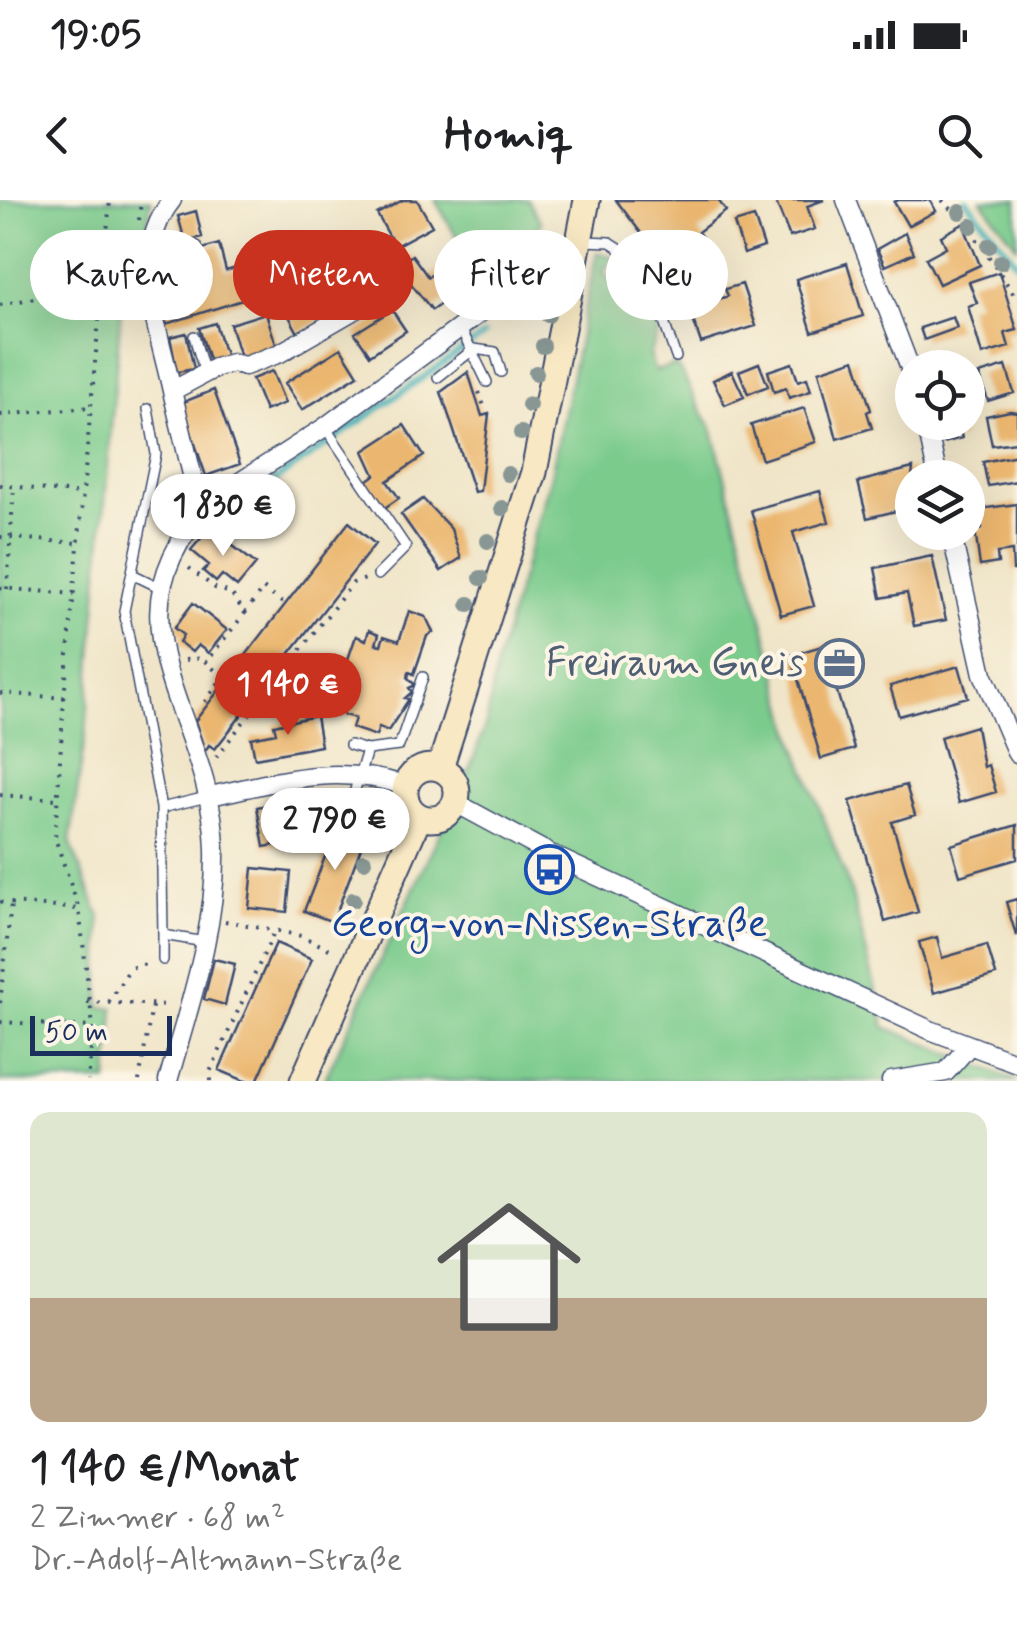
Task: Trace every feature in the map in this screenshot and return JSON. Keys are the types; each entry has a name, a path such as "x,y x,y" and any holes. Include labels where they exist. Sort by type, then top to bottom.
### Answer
{"main road":[{"path":"583,230 587,200"},
{"path":"440,768 534,472 565,320"},
{"path":"440,768 456,786 456,803 436,819 419,817 407,804 406,786 416,772 440,768"},
{"path":"303,1081 419,817"}],"street":[{"path":"155,230 158,217 172,200"},
{"path":"846,200 903,350"},
{"path":"159,320 200,512"},
{"path":"172,390 204,374 280,353 338,320"},
{"path":"168,1081 205,942 215,850 210,796 170,679 158,619 163,573 200,512 215,498 328,431 468,339 480,320"},
{"path":"955,550 983,674 1017,754"},
{"path":"210,796 326,774 362,773 406,786"},
{"path":"456,803 554,856 969,1046 1017,1063"},
{"path":"891,1081 946,1072 969,1046"}],"lane":[{"path":"586,241 610,242 618,248 655,296 676,357"},
{"path":"194,336 204,374"},
{"path":"468,339 495,352 502,372"},
{"path":"438,376 468,339"},
{"path":"468,339 486,382"},
{"path":"148,410 156,454 124,611 161,808 163,960"},
{"path":"328,431 406,546 378,576"},
{"path":"148,494 200,512"},
{"path":"132,574 161,588"},
{"path":"350,745 367,750 399,746 423,677"},
{"path":"344,826 367,750"},
{"path":"161,808 210,796"},
{"path":"162,935 205,942"}],"path":[{"path":"106,230 110,200"},
{"path":"942,200 969,227 1017,299"},
{"path":"0,305 30,299"},
{"path":"88,1081 92,1027 79,908 55,838 97,320"},
{"path":"0,416 90,407"},
{"path":"0,485 83,494"},
{"path":"8,589 14,486"},
{"path":"0,537 79,543"},
{"path":"174,556 215,588 231,593 245,613"},
{"path":"219,768 212,762 353,582 378,576"},
{"path":"0,588 74,594"},
{"path":"206,662 263,588 285,605"},
{"path":"170,679 188,656 206,662 223,677 185,727"},
{"path":"0,693 64,698"},
{"path":"0,794 56,800"},
{"path":"0,902 79,908"},
{"path":"0,1003 11,903"},
{"path":"209,918 301,936 342,955"},
{"path":"210,1081 210,1072 275,930"},
{"path":"109,1002 130,968 163,960"},
{"path":"87,1002 152,1006 190,1003"},
{"path":"139,1081 152,1006"},
{"path":"0,1022 92,1027"}],"green space":[{"path":"0,200 151,200 146,230 30,230 30,320 120,320 86,731 70,842 100,917 100,1007 114,1008 108,1081 0,1081"},
{"path":"435,200 528,200 541,223 535,230 453,230"},
{"path":"981,200 1017,200 1017,246"},
{"path":"597,252 606,254 606,320 654,320 658,334 649,355 655,371 676,365 712,428 795,743 851,891 885,1027 1017,1081 324,1081 470,768 487,721 496,665 551,475"}],"building":[{"path":"403,200 417,200 432,226 414,236 414,230 386,230 377,214"},
{"path":"616,200 718,200 726,211 701,230 639,230"},
{"path":"775,200 824,200 807,206 815,229 790,237"},
{"path":"930,200 936,211 908,226 894,202"},
{"path":"196,211 200,230 182,230 178,216"},
{"path":"754,217 764,247 744,254 734,223"},
{"path":"963,224 980,265 939,284 926,258 946,247 941,236"},
{"path":"905,233 914,253 885,266 877,249"},
{"path":"219,244 226,271 233,269 233,303 213,309 213,246"},
{"path":"414,258 428,277 434,273 432,310 414,287"},
{"path":"847,263 863,316 812,332 796,279"},
{"path":"999,272 1017,330 1005,333 1009,347 985,354 985,350 981,350 968,306 977,303 969,282"},
{"path":"742,284 756,326 701,343 693,320 728,320 728,288"},
{"path":"953,317 957,328 924,340 920,328"},
{"path":"268,320 277,348 241,360 230,324"},
{"path":"291,320 321,320 298,333"},
{"path":"376,320 399,320 406,331 370,355 355,333"},
{"path":"215,323 227,361 211,366 199,328"},
{"path":"186,333 194,369 177,372 170,337"},
{"path":"341,348 358,375 302,410 285,383"},
{"path":"855,359 871,410 867,412 872,428 837,439 819,371"},
{"path":"759,363 768,386 748,394 739,371"},
{"path":"792,363 798,381 807,378 811,391 789,398 786,388 774,392 768,371"},
{"path":"1006,366 1014,393 988,401 985,372"},
{"path":"272,371 285,403 265,411 252,379"},
{"path":"732,371 744,397 725,405 713,380"},
{"path":"468,372 482,416 489,414 480,491 474,492 441,392"},
{"path":"214,390 240,464 206,476 181,403"},
{"path":"804,408 816,442 762,460 751,425"},
{"path":"1017,412 1017,442 992,445 986,416"},
{"path":"404,425 424,456 387,481 399,498 383,509 364,483 375,475 364,451"},
{"path":"1017,455 1017,481 988,486 985,462"},
{"path":"895,473 895,511 867,518 858,482"},
{"path":"820,491 829,522 793,532 814,606 781,615 751,510"},
{"path":"423,499 451,529 461,558 441,571 401,514"},
{"path":"1017,504 1017,570 1013,570 1012,551 997,553 998,563 980,566 978,550 985,550 985,508"},
{"path":"349,522 375,544 215,749 209,745 205,751 195,721"},
{"path":"210,528 256,564 237,587 222,575 216,582 203,571 209,565 191,550"},
{"path":"932,556 946,620 914,626 907,593 881,598 875,568"},
{"path":"193,603 227,630 208,653 198,645 192,652 179,642 183,635 174,628"},
{"path":"409,611 426,617 433,632 427,636 414,674 409,672 408,678 415,685 409,688 412,692 405,698 409,699 388,731 379,727 376,736 352,728 355,718 344,715 338,688 356,636 366,640 369,630 379,634 376,644 381,645 384,636 399,641"},
{"path":"842,640 851,670 832,675 854,749 821,759 791,655"},
{"path":"959,666 968,697 899,716 890,686"},
{"path":"316,716 321,746 255,758 251,738 276,733 274,725"},
{"path":"976,726 983,767 988,765 996,792 959,803 940,737"},
{"path":"906,785 915,815 892,822 918,912 885,922 850,801"},
{"path":"294,800 301,840 264,847 257,807"},
{"path":"338,823 366,834 333,922 304,911"},
{"path":"1017,825 1017,859 960,876 951,845"},
{"path":"253,868 291,872 287,912 249,908"},
{"path":"1017,899 1017,935 1016,935 1006,902"},
{"path":"937,937 942,958 987,945 996,975 934,993 919,942"},
{"path":"276,943 312,959 257,1081 245,1081 219,1070"},
{"path":"214,959 235,964 225,1005 204,999"}],"waterway":[{"path":"966,200 1017,263"},
{"path":"220,526 241,504 484,335"}],"place":[{"name":"Freiraum Gneis","path":"839,664"},
{"name":"Georg-von-Nissen-Straße","path":"549,870"}]}
